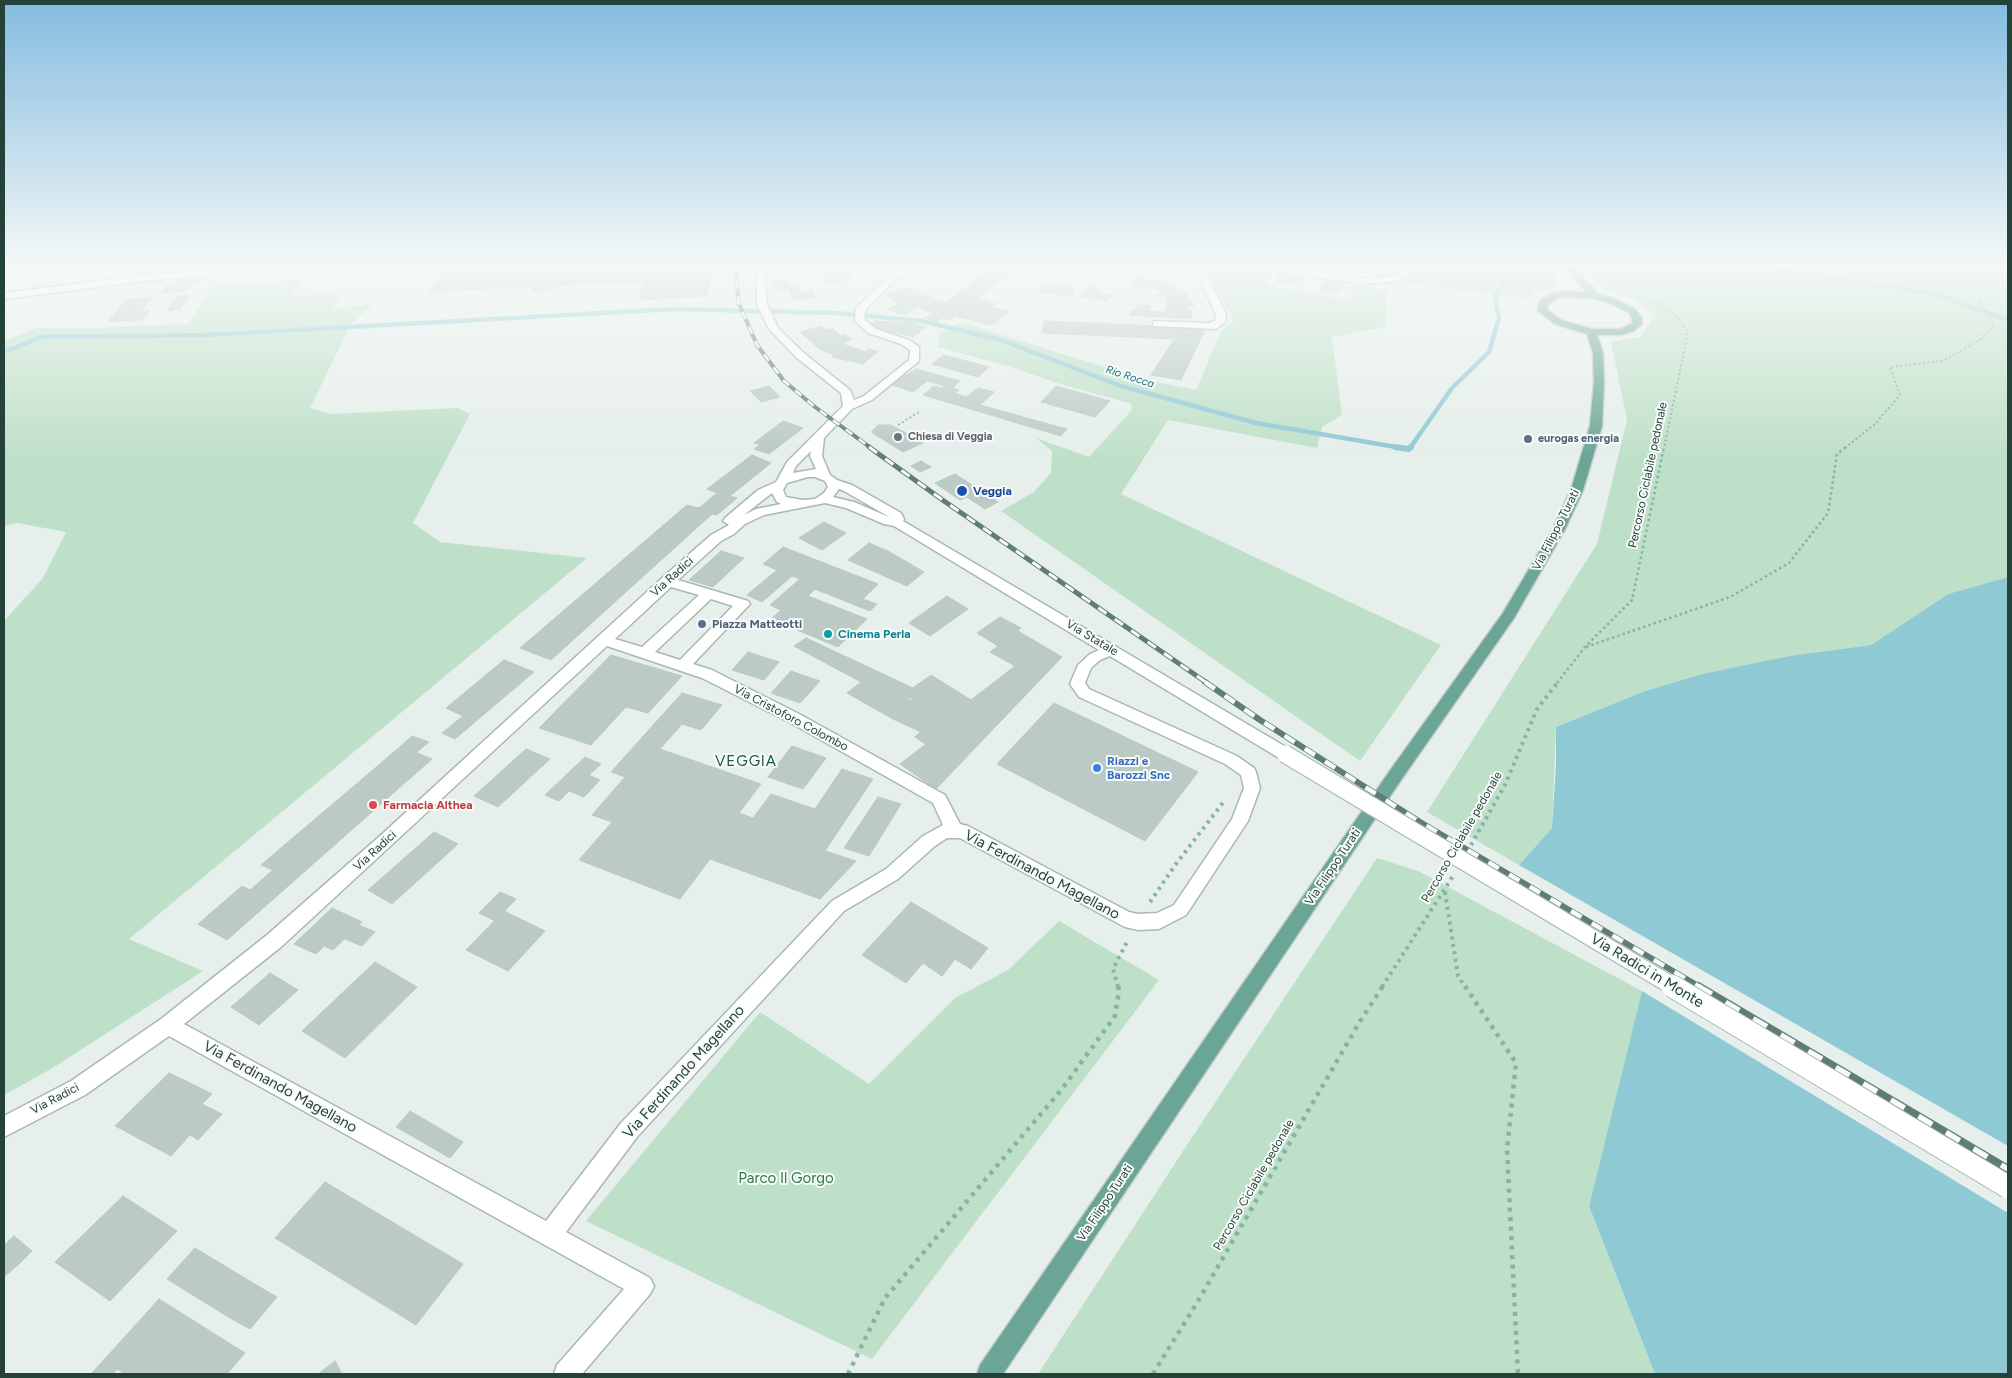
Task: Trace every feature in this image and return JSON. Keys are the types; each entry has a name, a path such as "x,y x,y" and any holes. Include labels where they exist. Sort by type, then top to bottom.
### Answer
{"main road":[{"path":"1582,329 1591,332 1621,332 1630,329"},
{"name":"Via Filippo Turati","path":"988,1374 1389,784 1514,608 1559,529 1578,490 1596,426 1598,353 1591,332"}],"street":[{"path":"774,329 800,356 846,392 848,407"},
{"path":"795,504 781,499 777,490 791,465 848,407 868,398 914,361 915,349 904,342 870,329"},
{"path":"819,435 816,456 829,479 832,491 824,499"},
{"name":"Via Statale","path":"781,483 790,476 808,473 829,479 897,516 898,523"},
{"path":"716,538 721,528 755,499 781,483"},
{"name":"Via Statale","path":"716,538 760,512 795,504 810,504 824,499 850,505 888,521 898,523 1285,754"},
{"name":"Via Radici","path":"4,1127 78,1088 168,1025 274,941 386,842 667,581 716,538"},
{"path":"667,581 743,604 682,666"},
{"path":"645,653 708,594"},
{"name":"Via Cristoforo Colombo","path":"604,640 707,674 796,719 939,799 955,831"},
{"name":"Via Ferdinando Magellano","path":"549,1235 629,1130 838,906 892,874 929,841 944,831 962,831 1125,919 1138,922 1159,921 1180,910 1240,821 1252,788 1248,772 1232,760 1084,693 1077,684 1085,665 1095,657 1112,650"},
{"name":"Via Radici in Monte","path":"1285,754 2008,1187"},
{"name":"Via Ferdinando Magellano","path":"168,1025 642,1286 566,1374"}],"path":[{"name":"Percorso Ciclabile pedonale","path":"1468,850 1505,785 1537,709 1585,647 1632,600 1687,337 1686,329"},
{"path":"1585,647 1730,597 1789,563 1828,513 1837,454 1875,424 1900,395 1890,367 1943,362 1980,340 1991,329"},
{"path":"898,425 919,412"},
{"path":"848,1374 872,1329 885,1298 1062,1089 1115,1016 1120,991 1113,969 1138,922 1176,864 1231,792"},
{"name":"Percorso Ciclabile pedonale","path":"1153,1374 1198,1302 1359,1023 1454,874"},
{"path":"1445,890 1458,976 1516,1063 1507,1148 1518,1374"}],"green space":[{"path":"34,329 348,329 310,408 331,414 457,408 470,414 413,523 440,542 587,558 129,939 203,971 51,1069 4,1095 4,621 43,578 66,532 17,523 4,526 4,341"},
{"path":"947,329 983,329 1143,379 1196,390 1223,329 1374,329 1332,337 1342,415 1322,427 1317,448 1168,420 1121,494 1441,645 1360,761 1001,511 1034,492 1051,473 1052,451 1036,438 1089,457 1131,411 1132,404 938,347 939,334"},
{"path":"1645,329 2008,329 2008,577 1948,594 1871,645 1789,656 1702,674 1645,691 1556,727 1552,828 1519,865 1427,812 1597,544 1627,420 1611,342 1640,337"},
{"path":"1377,858 1418,871 1642,991 1589,1206 1655,1374 1038,1374 1187,1145"},
{"name":"Parco Il Gorgo","path":"1059,921 1159,980 872,1359 586,1221 760,1012 869,1084 955,998 1008,970"}],"water":[{"path":"2008,577 2008,1146 1519,865 1552,828 1556,765 1556,727 1645,691 1702,674 1789,656 1871,645 1948,594"},
{"path":"1642,991 2008,1213 2008,1374 1655,1374 1589,1206"}],"building":[{"path":"809,329 833,329 841,336 845,334 851,339 843,344 866,352 868,349 878,351 863,364 832,357 834,355 821,350 800,332"},
{"path":"882,329 923,329 913,337"},
{"path":"1043,329 1205,329 1181,380 1151,375 1174,339 1042,333"},
{"path":"944,355 989,367 978,377 932,364"},
{"path":"916,369 960,381 952,388 959,390 955,393 966,397 978,388 994,392 980,405 1067,429 1061,436 923,395 934,386 942,388 945,386 927,381 913,392 889,384 903,374 907,375"},
{"path":"769,386 780,397 761,402 750,391"},
{"path":"1056,386 1110,401 1095,417 1041,402"},
{"path":"783,421 803,428 769,454 754,449 760,445 754,443"},
{"name":"Chiesa di Veggia","path":"878,425 891,425 917,439 908,443 914,447 903,452 871,432"},
{"path":"917,439 923,443 914,447 908,443"},
{"path":"752,455 771,463 730,496 737,498 717,515 712,514 551,660 520,648 687,505 699,508 717,493 707,489"},
{"path":"921,461 931,467 920,472 911,466"},
{"path":"955,474 998,502 985,509 967,497 960,500 935,483"},
{"path":"824,522 846,533 822,550 799,538"},
{"path":"869,543 888,551 924,572 907,586 848,560"},
{"path":"783,547 878,584 863,599 877,604 870,611 815,589 808,596 867,619 838,647 771,619 781,610 770,605 800,579 792,576 762,602 747,595 777,570 763,564"},
{"path":"721,551 744,558 713,587 689,580"},
{"path":"947,596 968,609 930,636 909,623"},
{"path":"1000,617 1021,628 998,646 977,633"},
{"path":"1018,631 1062,657 936,789 900,764 926,744 934,750 957,732 935,718 940,712 903,695 931,675 971,700 1015,666 990,652"},
{"path":"806,638 913,688 903,695 911,701 893,719 847,693 861,682 794,646"},
{"path":"748,652 779,662 764,680 732,670"},
{"path":"611,655 682,676 648,713 626,707 591,745 539,728"},
{"path":"504,660 534,672 455,739 442,733 463,716 446,708"},
{"path":"791,671 820,681 800,703 771,693"},
{"path":"682,693 722,705 701,730 682,724 660,749 761,784 739,813 753,818 771,794 815,809 842,769 873,779 825,851 856,861 820,899 710,859 680,899 579,860 612,822 592,815 625,777 611,772"},
{"path":"912,700 940,712 921,732 893,719"},
{"name":"Riazzi e Barozzi Snc","path":"1054,703 1198,772 1145,841 997,764"},
{"path":"935,718 957,732 934,750 915,737"},
{"path":"412,736 429,742 417,752 401,746"},
{"path":"401,746 432,759 227,940 198,924 242,886 250,890 273,870 261,865"},
{"path":"792,746 826,758 803,789 768,777"},
{"path":"526,749 550,759 498,807 474,796"},
{"path":"585,757 601,764 589,775 600,780 584,797 569,791 559,801 545,795"},
{"path":"878,797 901,804 869,856 844,848"},
{"path":"434,832 458,844 392,904 368,890"},
{"path":"500,892 516,899 495,921 479,913"},
{"path":"911,902 988,948 971,969 955,959 942,976 923,963 906,983 862,955"},
{"path":"332,908 362,922 333,950 324,946 316,954 294,944"},
{"path":"504,911 545,931 508,971 466,950"},
{"path":"359,925 375,932 362,946 345,939"},
{"path":"375,962 417,987 345,1058 302,1031"},
{"path":"270,973 298,990 259,1025 231,1007"},
{"path":"169,1073 186,1081 173,1094 165,1089 123,1130 115,1126"},
{"path":"186,1081 212,1094 202,1104 222,1114 198,1140 190,1135 171,1156 123,1130 165,1089 173,1094"},
{"path":"410,1111 463,1142 450,1158 396,1127"},
{"path":"325,1182 463,1264 416,1325 275,1238"},
{"path":"123,1196 177,1231 110,1301 55,1262"},
{"path":"14,1236 32,1251 19,1264 4,1252 4,1245"},
{"path":"195,1248 258,1286 230,1318 167,1279"},
{"path":"4,1252 19,1264 4,1277"},
{"path":"258,1286 277,1297 250,1329 230,1318"},
{"path":"159,1299 245,1353 227,1374 125,1374 117,1369 113,1374 91,1374"},
{"path":"335,1361 342,1374 318,1374"}],"waterway":[{"name":"Rio Rocca","path":"4,352 41,337 206,335 308,329"},
{"name":"Rio Rocca","path":"957,329 1001,340 1121,386 1256,423 1402,448"},
{"name":"Rio Rocca","path":"1410,448 1452,388 1489,352 1496,329"},
{"name":"Rio Rocca","path":"1395,447 1402,448"},
{"name":"Rio Rocca","path":"1402,448 1410,448"}],"railway":[{"path":"750,329 757,345 784,381 815,407 871,448"},
{"path":"869,447 1207,683"},
{"path":"1205,682 1260,720 1420,822 1700,987"},
{"path":"1698,986 2008,1169"}],"place":[{"name":"Chiesa di Veggia","path":"898,437"},
{"name":"eurogas energia","path":"1528,439"},
{"name":"Veggia","path":"962,491"},
{"name":"Piazza Matteotti","path":"702,624"},
{"name":"Cinema Perla","path":"828,634"},
{"name":"Riazzi e Barozzi Snc","path":"1097,768"},
{"name":"Farmacia Althea","path":"373,805"}],"district":[{"name":"VEGGIA","path":"746,762"}]}
